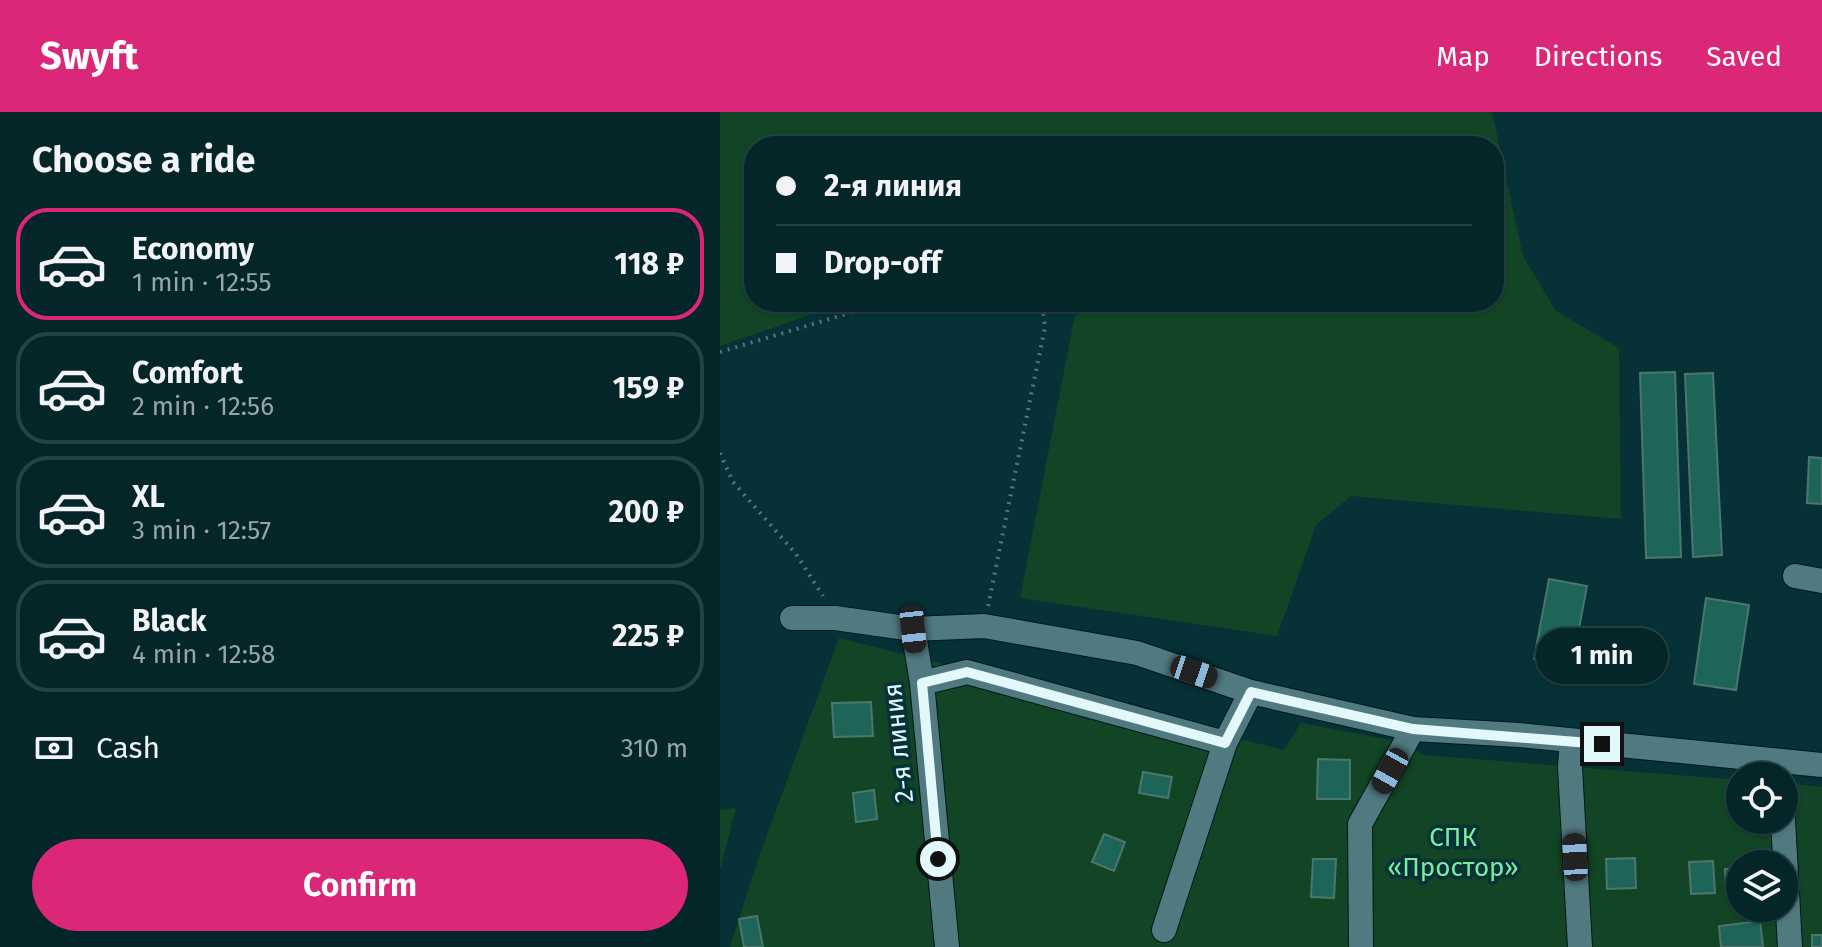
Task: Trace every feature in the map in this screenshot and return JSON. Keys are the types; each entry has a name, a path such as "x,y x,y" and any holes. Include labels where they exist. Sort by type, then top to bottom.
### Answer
{"street":[{"path":"1795,576 1822,581"},
{"path":"792,618 835,618 913,629 984,626 1137,653 1251,692 1413,729 1572,741 1735,762"},
{"name":"2-я линия","path":"913,629 922,683 947,947"},
{"path":"922,683 967,672 1225,743"},
{"path":"1164,930 1225,743 1251,692"},
{"path":"1361,947 1360,824 1413,729"},
{"path":"1572,741 1570,767 1580,947"},
{"path":"1798,767 1822,765"},
{"path":"1784,834 1790,947"}],"path":[{"path":"720,352 853,312"},
{"path":"984,626 1045,327 1043,312"},
{"path":"720,453 733,482 796,554 835,618"}],"green space":[{"path":"720,112 1492,112 1497,136 744,136 744,312 819,312 720,346"},
{"path":"1504,168 1523,256 1556,311 1619,348 1621,519 1351,496 1316,525 1277,636 1020,598 1074,312 1504,312"},
{"name":"СПК «Простор»","path":"839,638 1284,750 1301,723 1396,741 1424,755 1726,779 1726,834 1798,834 1798,784 1822,787 1822,947 730,947 756,865"},
{"path":"736,808 720,870 720,810"}],"building":[{"path":"1675,372 1681,557 1646,558 1640,373"},
{"path":"1713,373 1722,555 1693,557 1685,374"},
{"path":"1809,457 1822,458 1822,504 1807,503"},
{"path":"1549,579 1587,586 1572,666 1534,659"},
{"path":"1706,598 1749,605 1736,690 1694,684"},
{"path":"871,702 873,736 834,737 832,703"},
{"path":"1318,759 1350,760 1350,799 1317,799"},
{"path":"1143,772 1172,777 1168,798 1139,793"},
{"path":"874,790 877,819 856,822 853,793"},
{"path":"1104,834 1125,842 1114,871 1092,862"},
{"path":"1635,858 1636,888 1607,889 1606,859"},
{"path":"1313,859 1336,859 1334,898 1311,897"},
{"path":"1713,861 1715,893 1691,894 1689,862"},
{"path":"757,916 763,947 744,947 739,919"},
{"path":"1760,922 1763,947 1721,947 1719,926"},
{"path":"1812,935 1822,935 1822,947 1812,947"}],"route":[{"path":"938,859 922,683 967,672 1225,743 1251,692 1413,729 1519,735 1602,744"}]}
